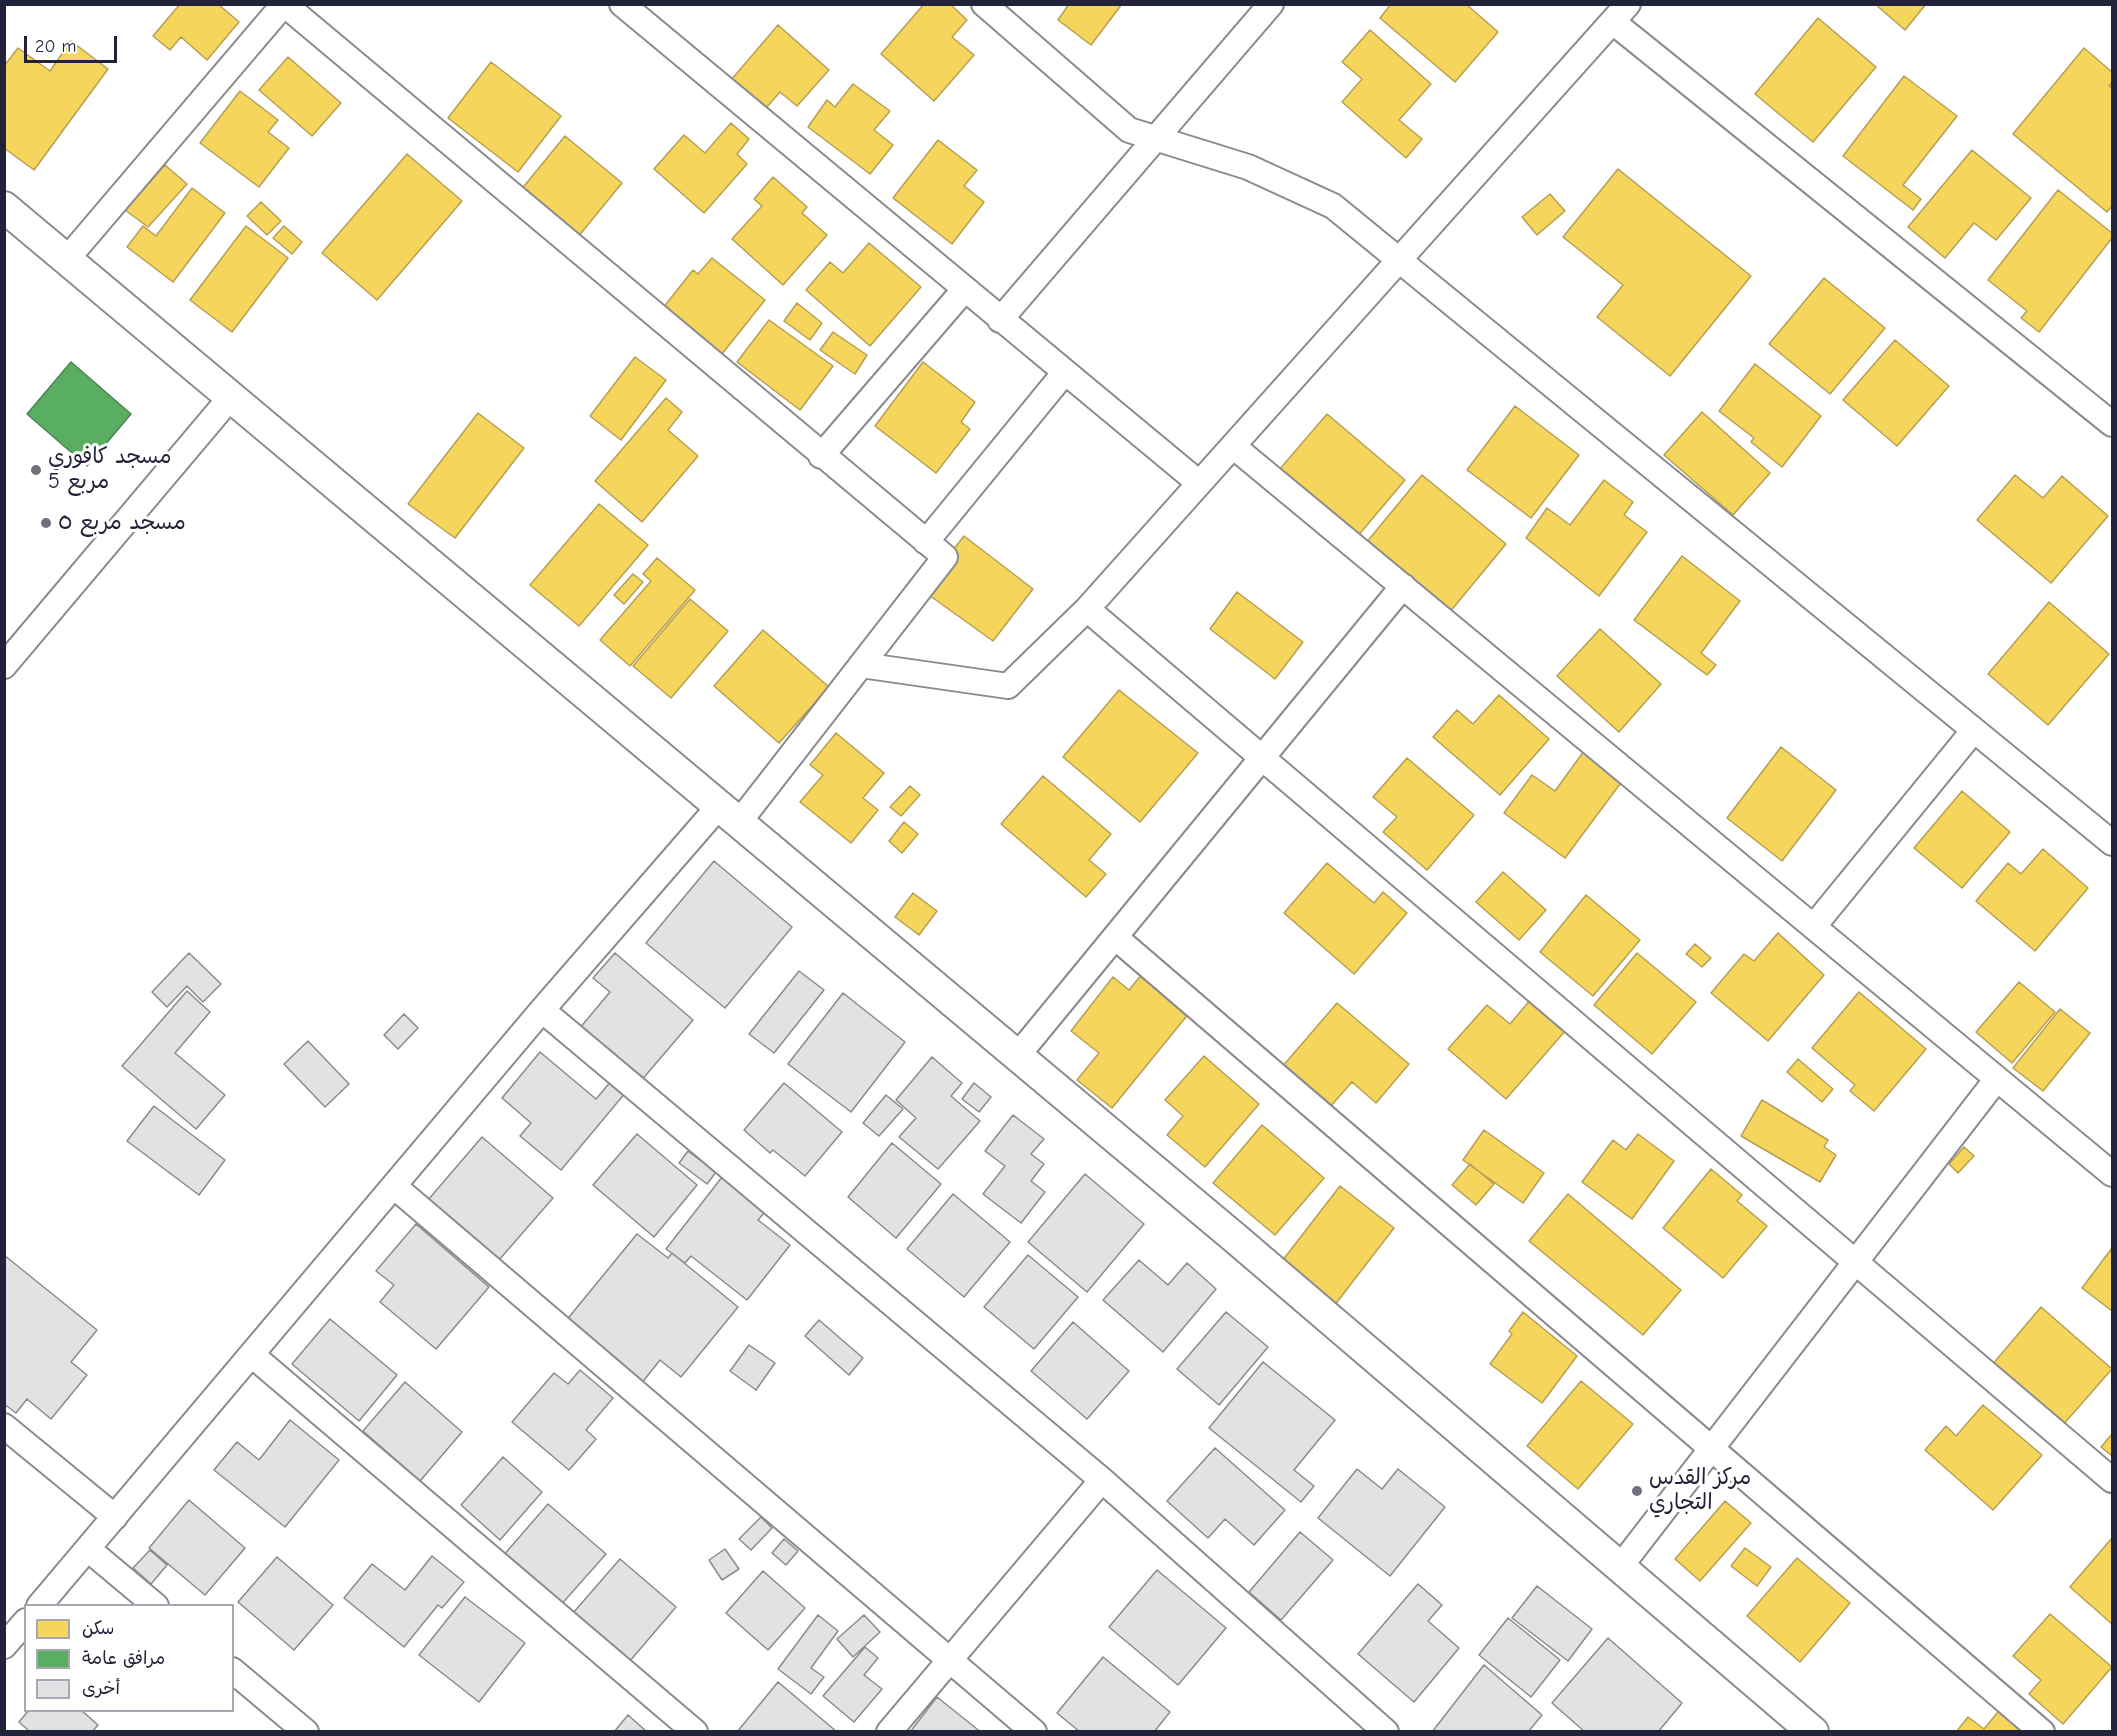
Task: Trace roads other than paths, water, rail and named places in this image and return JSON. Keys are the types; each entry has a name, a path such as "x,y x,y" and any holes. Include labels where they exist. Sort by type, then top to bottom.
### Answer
{"street":[{"path":"40,1604 395,1187 542,1010 730,813 861,665 945,557 821,456 284,4 67,259"},
{"path":"622,4 1199,483"},
{"path":"984,4 1129,130 1248,167 1333,206 2112,843"},
{"path":"1000,320 1271,4"},
{"path":"861,665 1008,686 1087,609 1621,13 2111,418"},
{"path":"4,207 1018,1055 1813,1731"},
{"path":"821,456 964,290"},
{"path":"926,542 1065,372"},
{"path":"4,666 230,398"},
{"path":"1233,446 2112,1174"},
{"path":"1018,1055 1403,586"},
{"path":"1087,609 2112,1480"},
{"path":"1814,926 1974,730"},
{"path":"1115,937 2042,1731"},
{"path":"542,1010 1102,1480 1386,1731"},
{"path":"1620,1567 1996,1080"},
{"path":"395,1187 1034,1731"},
{"path":"252,1355 695,1731"},
{"path":"4,1426 115,1517"},
{"path":"889,1731 951,1661 1102,1480"},
{"path":"88,1549 155,1604"},
{"path":"4,1646 24,1623"},
{"path":"234,1672 306,1731"}],"place":[{"name":"مسجد كافوري مربع 5","path":"36,470"},
{"name":"مسجد مربع ٥","path":"46,523"},
{"name":"مركز القدس التجاري","path":"1637,1491"}]}
